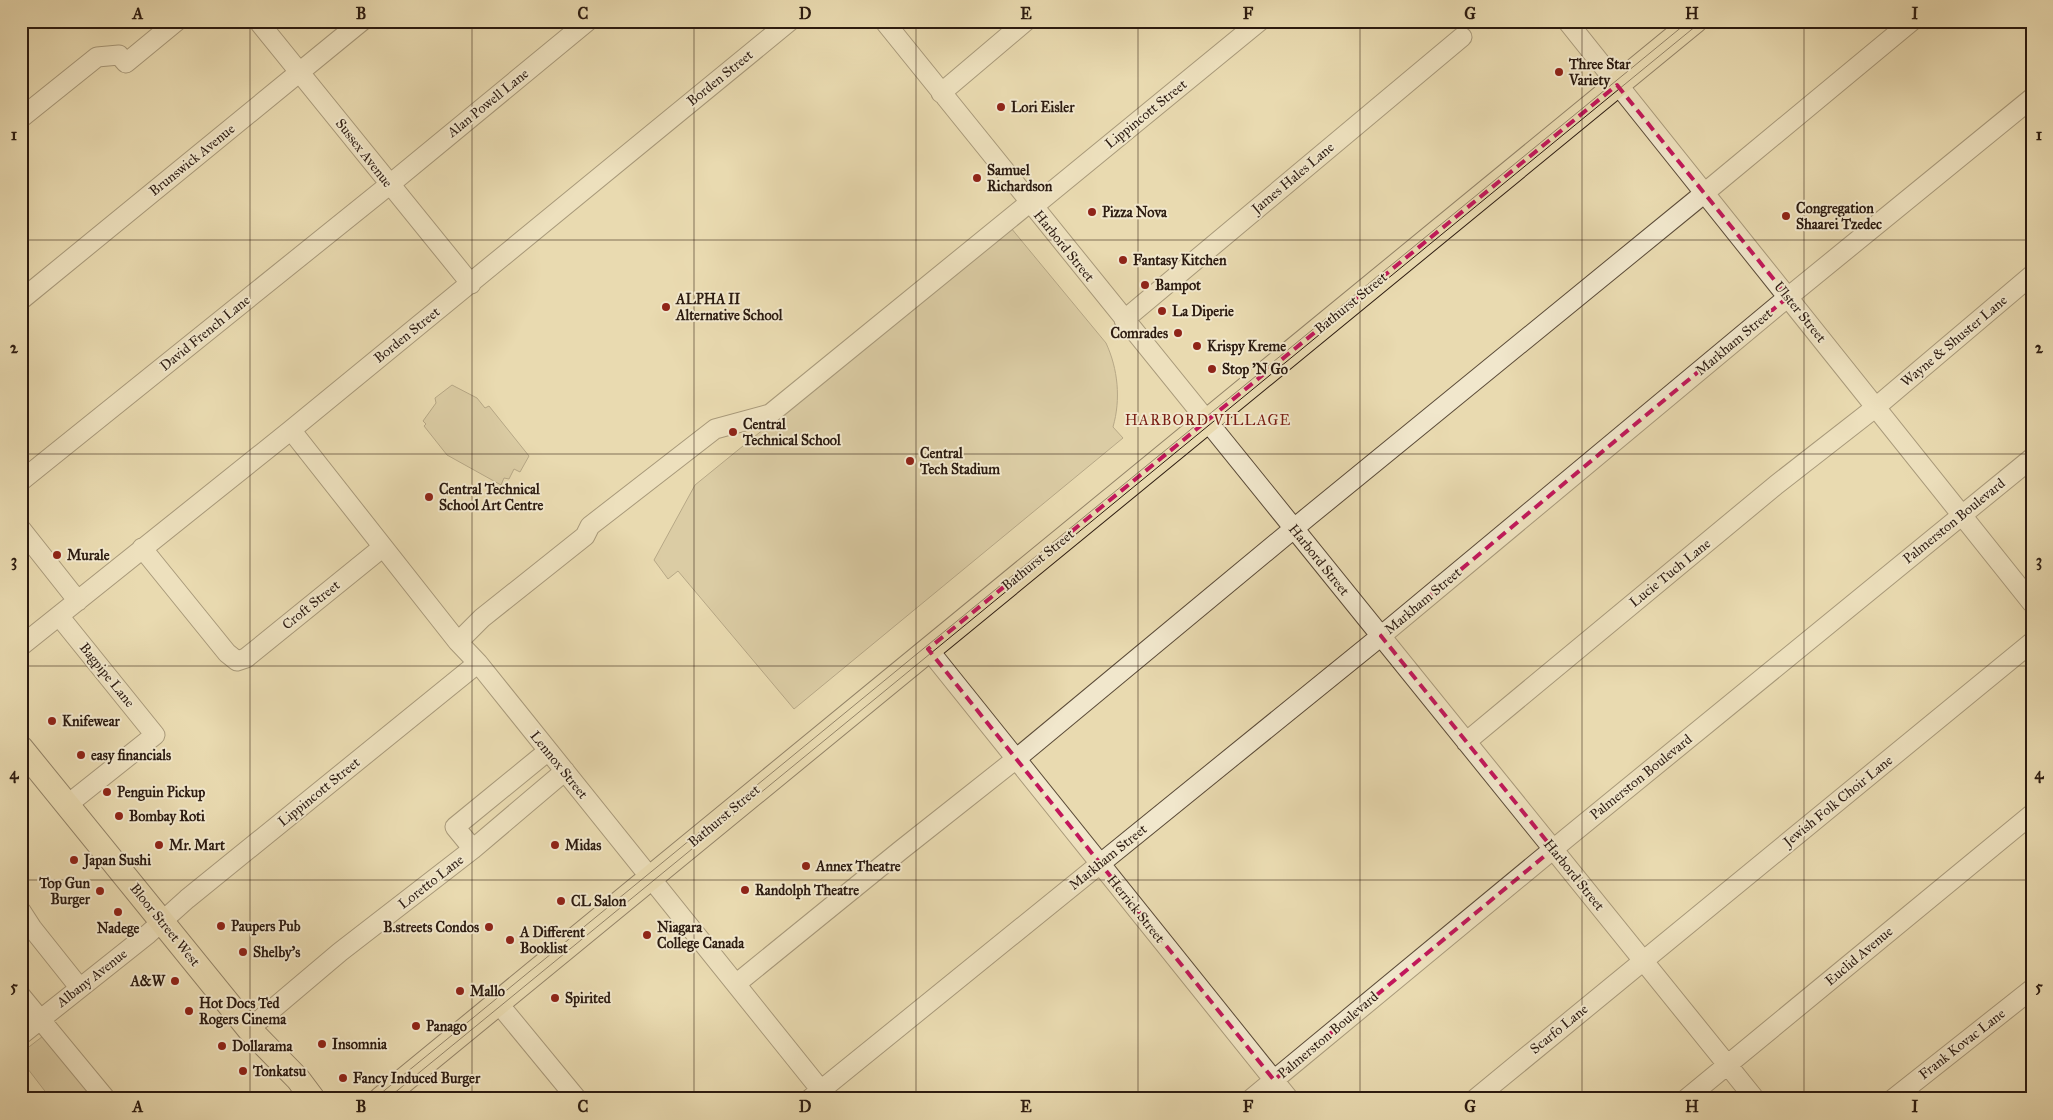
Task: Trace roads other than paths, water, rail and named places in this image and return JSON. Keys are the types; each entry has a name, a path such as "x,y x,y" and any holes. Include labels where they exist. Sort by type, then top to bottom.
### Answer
{"main road":[{"name":"Bathurst Street","path":"381,1099 1695,21"},
{"name":"Bloor Street West","path":"21,748 249,1028 298,1079 313,1099"}],"street":[{"path":"21,118 97,57 119,55 126,63 178,21"},
{"name":"Sussex Avenue","path":"258,21 471,284"},
{"name":"Brunswick Avenue","path":"21,300 362,21"},
{"name":"Alan Powell Lane","path":"389,185 588,21"},
{"name":"Borden Street","path":"21,646 471,284 790,21"},
{"name":"Harbord Street","path":"884,21 940,93 1755,1099"},
{"path":"940,93 1026,21"},
{"name":"Lippincott Street","path":"458,642 482,618 585,536 590,526 715,429 770,414 1260,21"},
{"name":"Ulster Street","path":"1567,21 2032,603"},
{"path":"736,984 1016,759 1912,21"},
{"name":"James Hales Lane","path":"1124,320 1462,37"},
{"name":"Markham Street","path":"819,1096 2032,98"},
{"name":"David French Lane","path":"21,480 389,185"},
{"name":"Wayne & Shuster Lane","path":"1876,407 2032,275"},
{"name":"Lucie Tuch Lane","path":"1466,742 1776,485 1876,407"},
{"name":"Lennox Street","path":"291,430 458,642 478,663 736,984 819,1096"},
{"name":"Palmerston Boulevard","path":"1251,1099 1553,849 2032,458"},
{"path":"21,529 78,601"},
{"name":"Croft Street","path":"142,548 227,653 237,661 246,658 383,547"},
{"name":"Bagpipe Lane","path":"59,616 155,735 67,805"},
{"name":"Jewish Folk Choir Lane","path":"1644,960 2032,642"},
{"name":"Herrick Street","path":"928,649 1288,1099"},
{"name":"Lippincott Street","path":"162,921 478,663"},
{"path":"473,849 455,827 548,750"},
{"name":"Loretto Lane","path":"249,1028 340,952 473,849 565,772"},
{"name":"Euclid Avenue","path":"1686,1099 2032,814"},
{"path":"21,912 79,987"},
{"name":"Albany Avenue","path":"21,1034 162,921"},
{"name":"Scarfo Lane","path":"1475,1099 1644,960"},
{"name":"Frank Kovac Lane","path":"1893,1099 2032,989"},
{"path":"21,996 106,1099"},
{"path":"498,1003 577,1099"}],"tram line":[{"path":"374,1099 1689,21"},
{"path":"387,1099 1702,21"}],"place":[{"name":"Three Star Variety","path":"1559,72"},
{"name":"Lori Eisler","path":"1001,107"},
{"name":"Samuel Richardson","path":"977,178"},
{"name":"Pizza Nova","path":"1092,212"},
{"name":"Congregation Shaarei Tzedec","path":"1786,216"},
{"name":"Fantasy Kitchen","path":"1123,260"},
{"name":"Bampot","path":"1145,285"},
{"name":"ALPHA II Alternative School","path":"666,307"},
{"name":"La Diperie","path":"1162,311"},
{"name":"Comrades","path":"1178,333"},
{"name":"Krispy Kreme","path":"1197,346"},
{"name":"Stop 'N Go","path":"1212,369"},
{"name":"Central Technical School","path":"733,432"},
{"name":"Central Tech Stadium","path":"910,461"},
{"name":"Central Technical School Art Centre","path":"429,497"},
{"name":"Murale","path":"57,555"},
{"name":"Knifewear","path":"52,721"},
{"name":"easy financials","path":"81,755"},
{"name":"Penguin Pickup","path":"107,792"},
{"name":"Bombay Roti","path":"119,816"},
{"name":"Mr. Mart","path":"159,845"},
{"name":"Midas","path":"555,845"},
{"name":"Japan Sushi","path":"74,860"},
{"name":"Annex Theatre","path":"806,866"},
{"name":"Randolph Theatre","path":"745,890"},
{"name":"Top Gun Burger","path":"100,891"},
{"name":"CL Salon","path":"561,901"},
{"name":"Nadege","path":"118,912"},
{"name":"Paupers Pub","path":"221,926"},
{"name":"B.streets Condos","path":"489,927"},
{"name":"Niagara College Canada","path":"647,935"},
{"name":"A Different Booklist","path":"510,940"},
{"name":"Shelby's","path":"243,952"},
{"name":"A&W","path":"175,981"},
{"name":"Mallo","path":"460,991"},
{"name":"Spirited","path":"555,998"},
{"name":"Hot Docs Ted Rogers Cinema","path":"189,1011"},
{"name":"Panago","path":"416,1026"},
{"name":"Insomnia","path":"322,1044"},
{"name":"Dollarama","path":"222,1046"},
{"name":"Tonkatsu","path":"243,1071"},
{"name":"Fancy Induced Burger","path":"343,1078"}],"district":[{"name":"HARBORD VILLAGE","path":"1208,420"}]}
